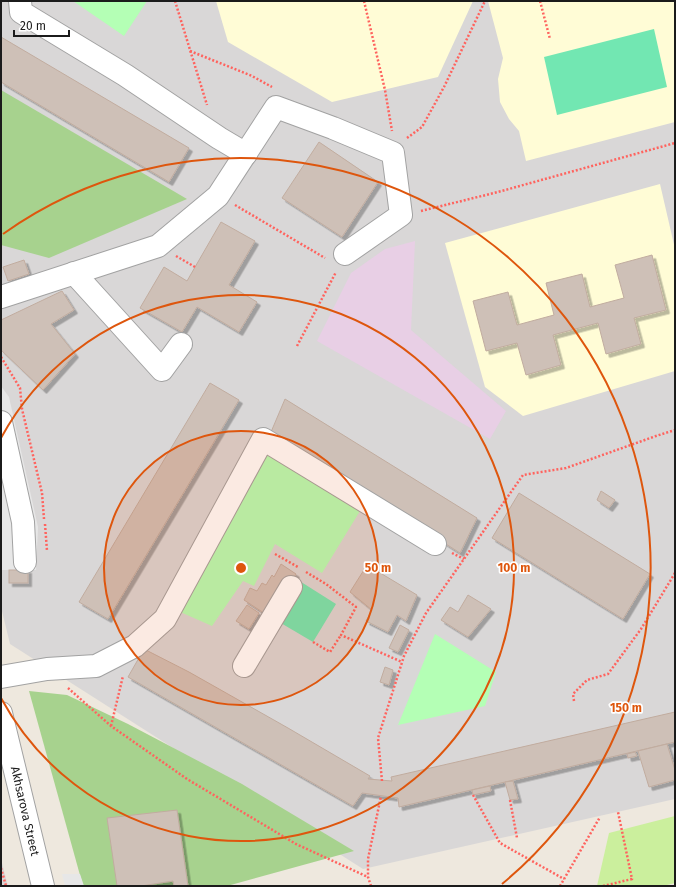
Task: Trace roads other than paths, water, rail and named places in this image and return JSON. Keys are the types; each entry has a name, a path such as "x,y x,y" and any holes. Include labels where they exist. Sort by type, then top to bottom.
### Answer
{"street":[{"path":"20,1 21,12 125,75 219,138 246,154"},
{"path":"1,297 158,246 218,196 276,107 333,128 393,153 401,215 342,260"},
{"path":"74,273 162,370 181,344"},
{"path":"1,422 23,522 25,562"},
{"path":"1,677 47,670 96,666 135,646 165,619 263,439 435,544"},
{"path":"244,666 292,587"},
{"name":"Akhsarova Street","path":"1,713 43,886"}]}
